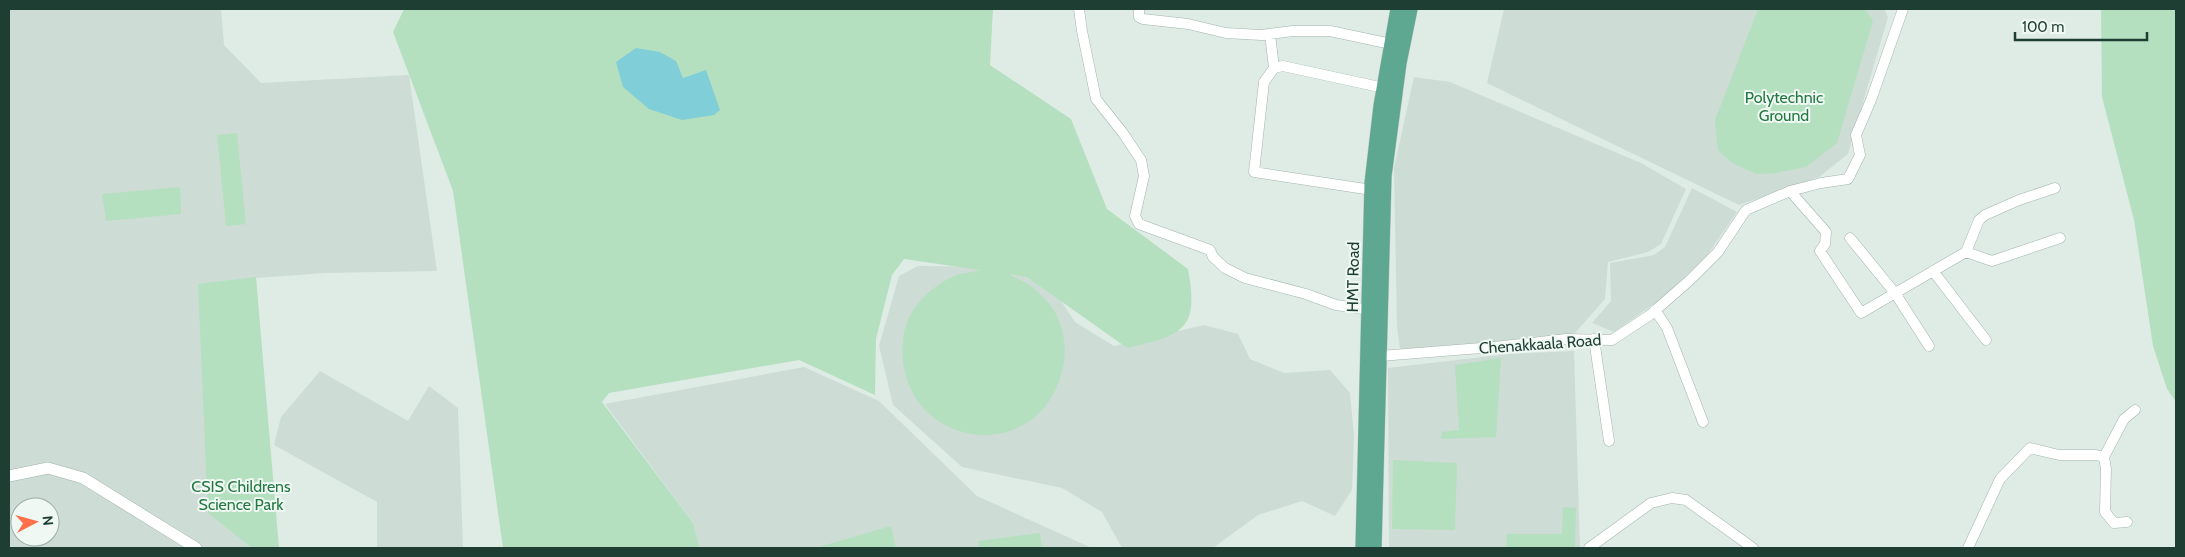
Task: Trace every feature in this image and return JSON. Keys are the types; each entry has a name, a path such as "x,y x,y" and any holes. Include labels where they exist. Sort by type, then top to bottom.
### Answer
{"main road":[{"name":"HMT Road","path":"1363,548 1373,387 1380,356 1377,250 1372,190 1384,88 1398,9"},
{"name":"HMT Road","path":"1374,548 1373,387 1370,310 1388,141 1399,63 1410,9"}],"street":[{"path":"1079,9 1087,61 1096,99 1129,141 1141,160 1144,176 1134,216 1139,224 1210,250 1213,257 1225,268 1245,278 1306,294 1336,305 1370,310"},
{"path":"1139,9 1139,17 1143,19 1188,24 1226,33 1270,34 1293,31 1330,31 1391,44"},
{"name":"Chenakkaala Road","path":"1380,356 1567,339 1612,340 1655,310 1690,280 1718,252 1746,210 1790,191 1821,183 1848,179 1860,155 1856,135 1871,100 1903,9"},
{"path":"1270,34 1274,68"},
{"path":"1372,190 1254,172 1260,110 1264,82 1274,68 1283,66 1384,88"},
{"path":"1790,191 1826,232 1824,244 1820,251 1861,313 1966,252 1979,220 1985,214 2055,188"},
{"path":"1850,238 1894,293 1929,346"},
{"path":"1966,252 1992,262 2060,238"},
{"path":"1933,271 1986,340"},
{"path":"1655,310 1666,328 1703,422"},
{"path":"1594,339 1609,441"},
{"path":"2126,522 2114,523 2106,512 2106,469 2104,457 2124,419 2135,410"},
{"path":"1968,548 2000,479 2030,448 2059,455 2096,455 2104,457"},
{"path":"9,476 48,468 83,478 196,548"},
{"path":"1589,548 1651,503 1672,498 1686,500 1753,548"}],"shaded area":[{"path":"9,9 221,9 224,45 261,83 409,75 437,271 325,273 256,278 275,548 9,548"},
{"path":"1504,9 1884,9 1888,17 1848,154 1819,177 1739,205 1487,83"},
{"path":"1414,77 1450,82 1641,163 1686,189 1661,244 1648,252 1608,262 1605,299 1575,333 1502,342 1400,349 1397,326 1394,168"},
{"path":"1692,188 1737,212 1706,257 1661,299 1614,332 1592,323 1611,301 1610,263 1654,255 1665,247"},
{"path":"918,266 1009,267 1053,289 1075,322 1114,346 1204,325 1238,334 1250,359 1284,373 1330,370 1350,393 1354,435 1352,490 1335,516 1302,501 1258,515 1213,548 1122,548 1102,512 1062,488 962,467 893,405 879,346 899,276"},
{"path":"1574,351 1580,548 1389,548 1388,368 1508,354"},
{"path":"804,367 879,401 977,496 1092,548 700,548 693,523 605,404"},
{"path":"320,371 408,421 429,386 458,408 463,548 377,548 377,502 274,445 281,417"}],"green space":[{"path":"404,9 993,9 990,65 1071,119 1107,209 1188,269 1191,306 1188,318 1182,327 1173,334 1127,348 1027,277 1009,274 1035,289 1047,301 1055,313 1064,337 1065,355 1062,371 1048,403 1025,424 998,434 969,434 942,423 920,404 906,376 903,340 908,320 913,310 928,293 945,280 980,270 904,259 892,275 876,339 875,395 799,360 609,393 602,402 693,523 700,548 503,548 453,191 393,32"},
{"name":"Polytechnic Ground","path":"1758,9 1865,9 1873,21 1837,143 1806,167 1776,173 1756,174 1732,163 1718,150 1715,120"},
{"path":"2101,9 2176,9 2176,402 2167,389 2153,346 2134,220 2102,97"},
{"path":"237,133 246,224 226,226 217,135"},
{"path":"180,187 181,214 106,221 102,194"},
{"name":"CSIS Childrens Science Park","path":"256,277 279,548 252,548 208,513 198,284"},
{"path":"1501,358 1496,437 1441,439 1442,432 1459,430 1455,365"},
{"path":"1393,460 1457,463 1455,530 1392,529"},
{"path":"1563,507 1576,508 1575,547 1506,548 1507,534 1562,534"},
{"path":"891,526 896,548 823,548 822,546"},
{"path":"1040,533 1042,548 979,548 978,541"}],"water":[{"path":"636,48 660,52 676,61 683,78 706,70 720,110 714,115 682,120 649,109 623,87 616,62"}]}
